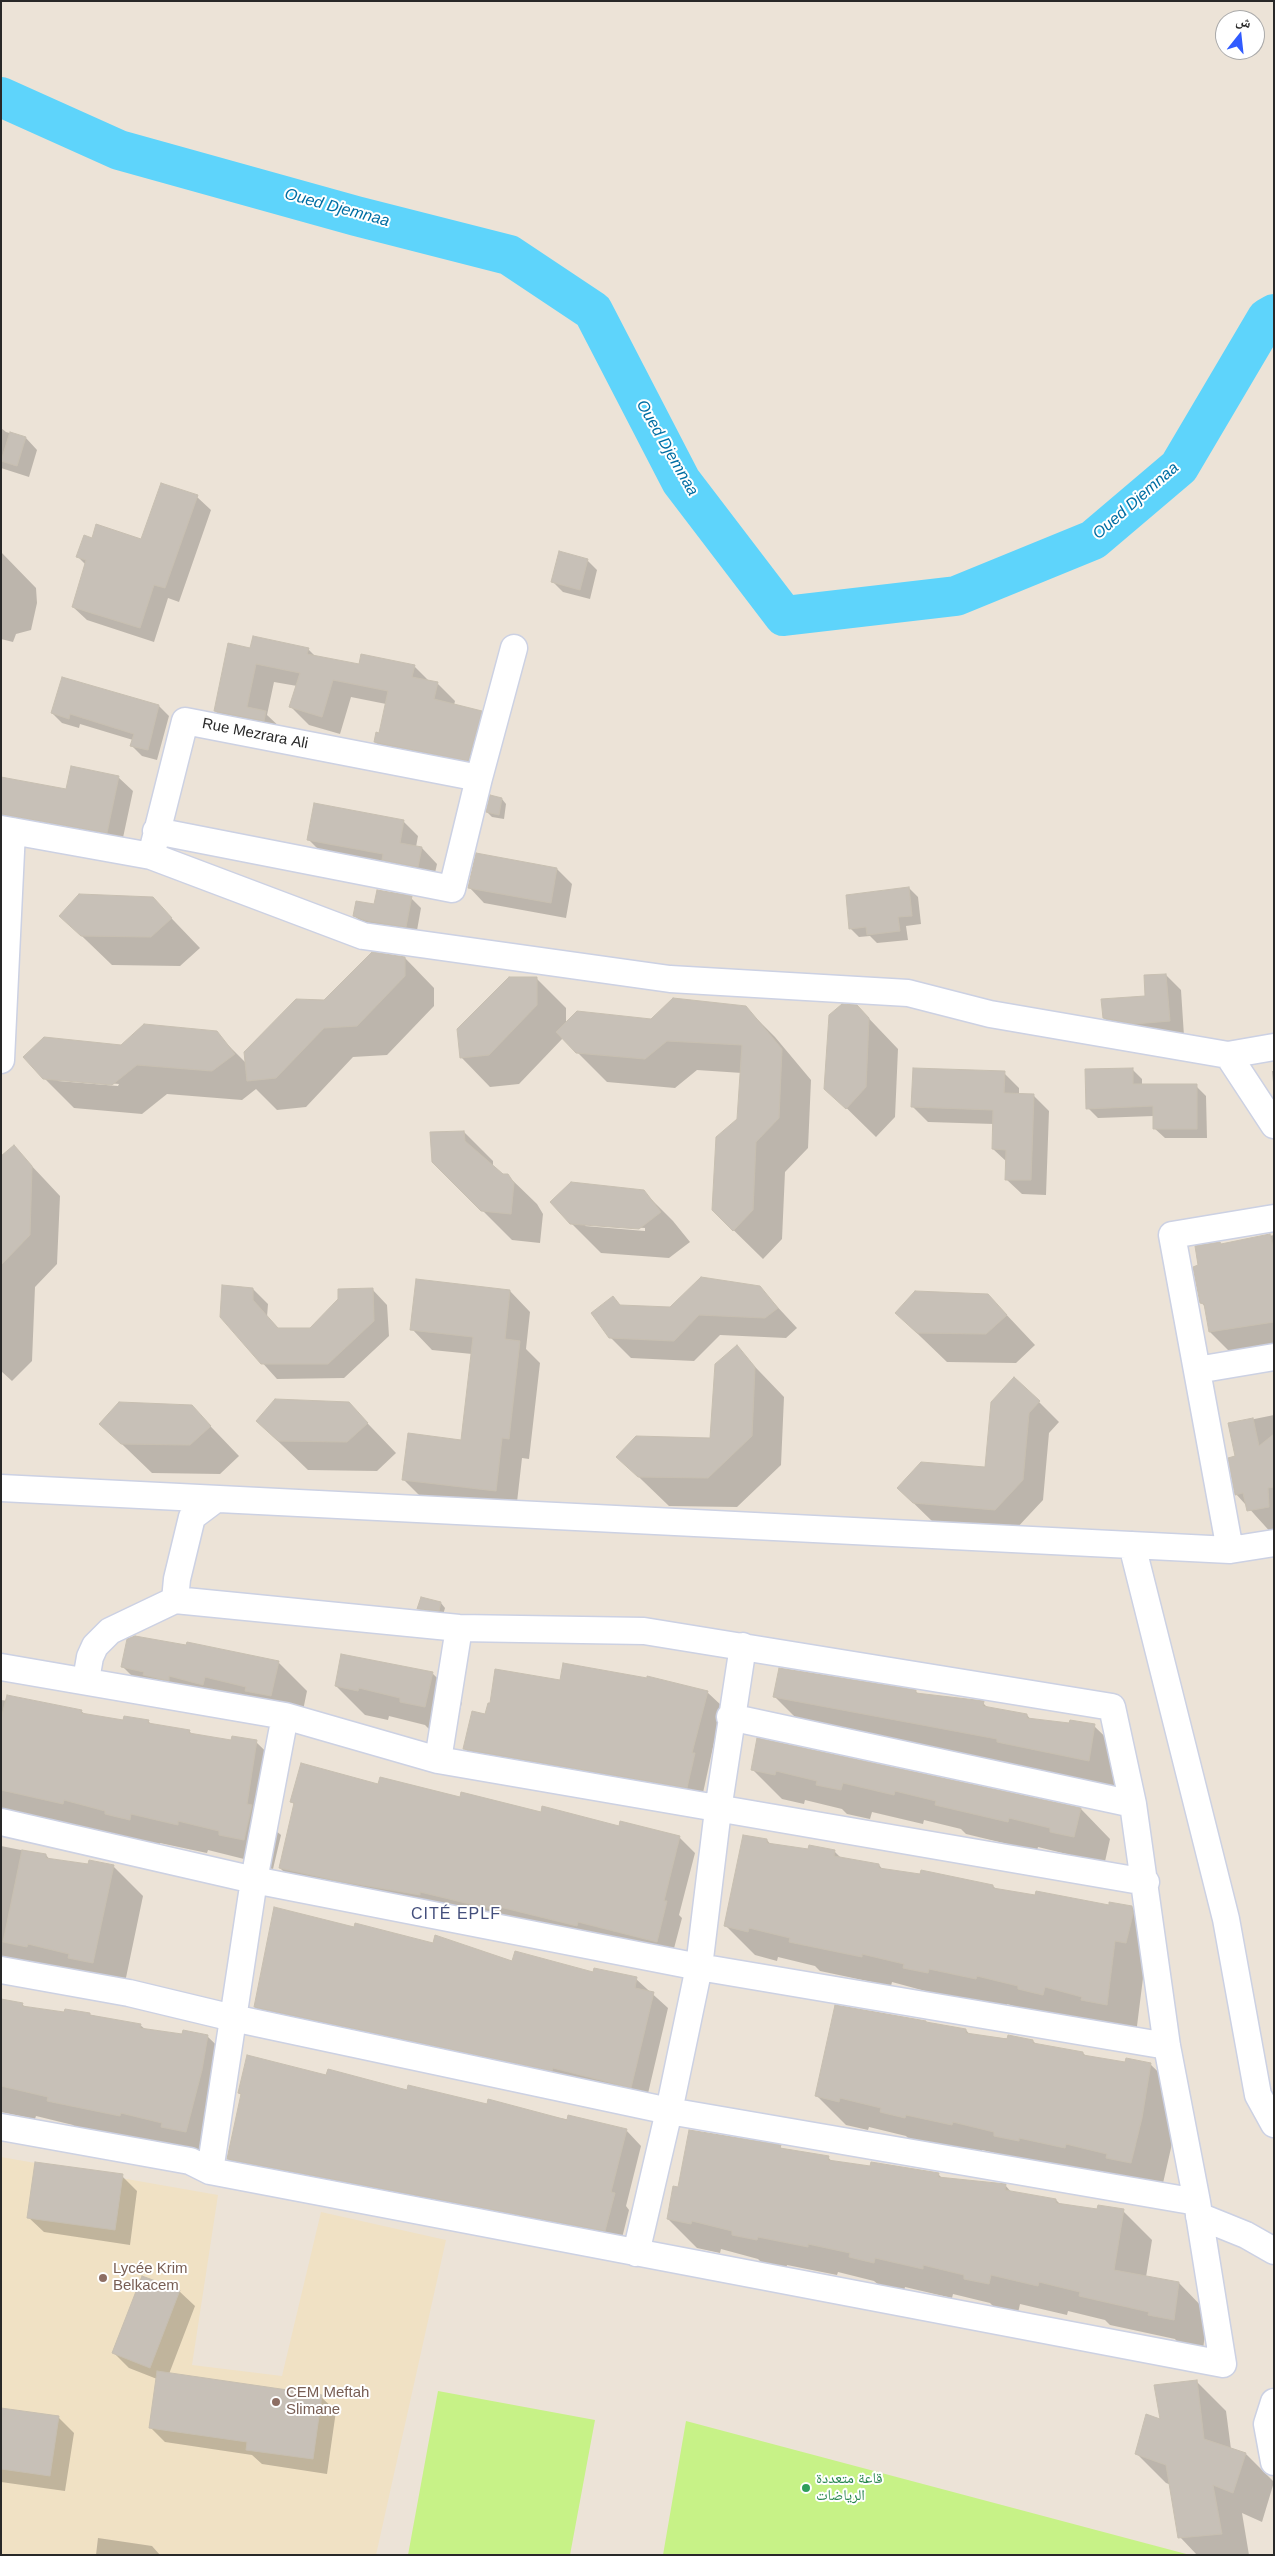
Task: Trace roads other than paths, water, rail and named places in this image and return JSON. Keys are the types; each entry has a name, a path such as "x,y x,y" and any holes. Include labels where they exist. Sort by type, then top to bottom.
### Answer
{"street":[{"path":"1,1060 6,830 154,844 452,889 479,778 514,648"},
{"name":"Rue Mezrara Ali","path":"154,844 185,721 479,778"},
{"path":"154,844 362,936 670,979 908,993 990,1014 1228,1055 1274,1047"},
{"path":"1228,1055 1274,1126"},
{"path":"1230,1550 1172,1235 1274,1218"},
{"path":"1197,1370 1274,1357"},
{"path":"1,1488 1230,1550 1274,1543"},
{"path":"175,1600 177,1579 192,1517 216,1499"},
{"path":"1132,1545 1226,1919 1258,2095 1274,2124"},
{"path":"1,2127 190,2161 210,2171 1223,2364 1198,2209 1167,2046 1146,1882 1133,1804 1112,1708 644,1631 459,1628 175,1600 110,1631 95,1646 90,1657 86,1680"},
{"path":"438,1760 459,1628"},
{"path":"636,2253 669,2112 699,1967 730,1718 743,1646"},
{"path":"1,1667 86,1680 285,1716 438,1760 718,1810 1146,1882"},
{"path":"210,2171 254,1880 285,1716"},
{"path":"730,1718 1133,1804"},
{"path":"1,1822 254,1880 699,1967 1167,2046"},
{"path":"1,1970 129,1993 234,2018 669,2112 1198,2209 1274,2251"},
{"path":"1274,2402 1267,2424 1274,2462"}],"waterway":[{"name":"Oued Djemnaa","path":"1,97 119,150 356,216 509,255 593,311 681,481 784,616 956,596 1093,540 1179,467 1267,318 1274,314"}],"place":[{"name":"Lycée Krim Belkacem","path":"103,2278"},
{"name":"CEM Meftah Slimane","path":"276,2402"},
{"name":"قاعة متعددة الرياضات","path":"806,2488"}],"district":[{"name":"CITÉ EPLF","path":"456,1915"}]}
